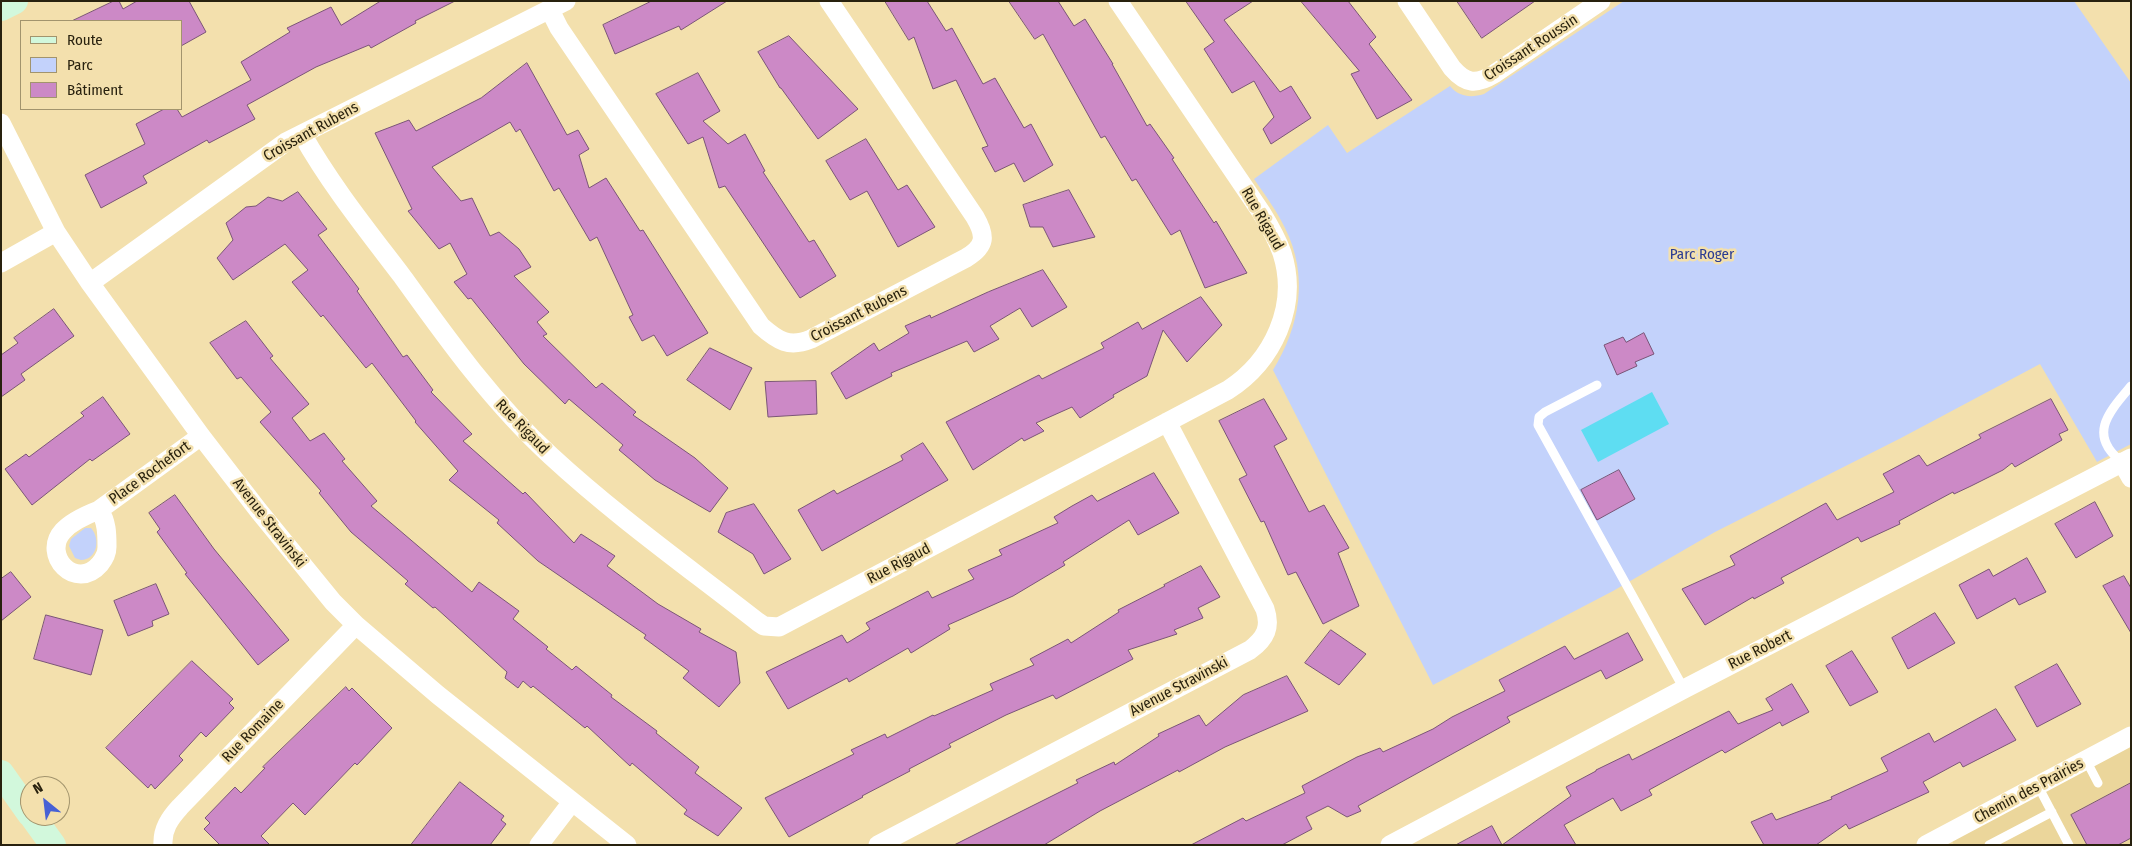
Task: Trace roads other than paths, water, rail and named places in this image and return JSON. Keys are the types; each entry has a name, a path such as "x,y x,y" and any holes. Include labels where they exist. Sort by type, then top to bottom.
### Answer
{"main road":[{"path":"1,8 15,1"},
{"path":"1,773 20,800"},
{"path":"39,826 52,845"}],"street":[{"name":"Croissant Rubens","path":"90,283 271,152 302,134 558,5 559,28 761,326 776,338 794,344 812,339 966,258 979,249 983,238 975,217 829,1"},
{"name":"Rue Rigaud","path":"302,134 343,197 463,360 505,410 551,457 584,485 764,626 779,627 1241,382 1264,359 1279,330 1286,300 1285,266 1276,238 1261,212 1118,1"},
{"name":"Croissant Roussin","path":"1407,1 1459,76 1479,81 1494,74 1601,1"},
{"name":"Avenue Stravinski","path":"1,123 56,232 90,283 201,436 307,571 356,625 438,695 627,845"},
{"path":"1,263 56,232"},
{"name":"Avenue Stravinski","path":"878,845 1250,650 1266,636 1268,619 1265,608 1167,422"},
{"name":"Place Rochefort","path":"99,510 201,436"},
{"name":"Rue Robert","path":"1390,845 1684,689 2128,466"},
{"name":"Rue Romaine","path":"162,845 165,829 175,812 356,625"},
{"name":"Chemin des Prairies","path":"1926,845 2131,736"},
{"path":"539,845 572,802"}],"lane":[{"path":"1597,385 1545,412 1539,417 1538,425 1684,689"},
{"path":"2128,466 2112,454 2109,449 2104,431 2104,423 2111,410 2131,386"},
{"path":"2086,760 2098,783"},
{"path":"2038,786 2069,845"},
{"path":"1989,845 2052,812"}],"park label":[{"name":"Parc Roger","path":"1702,255"}]}
